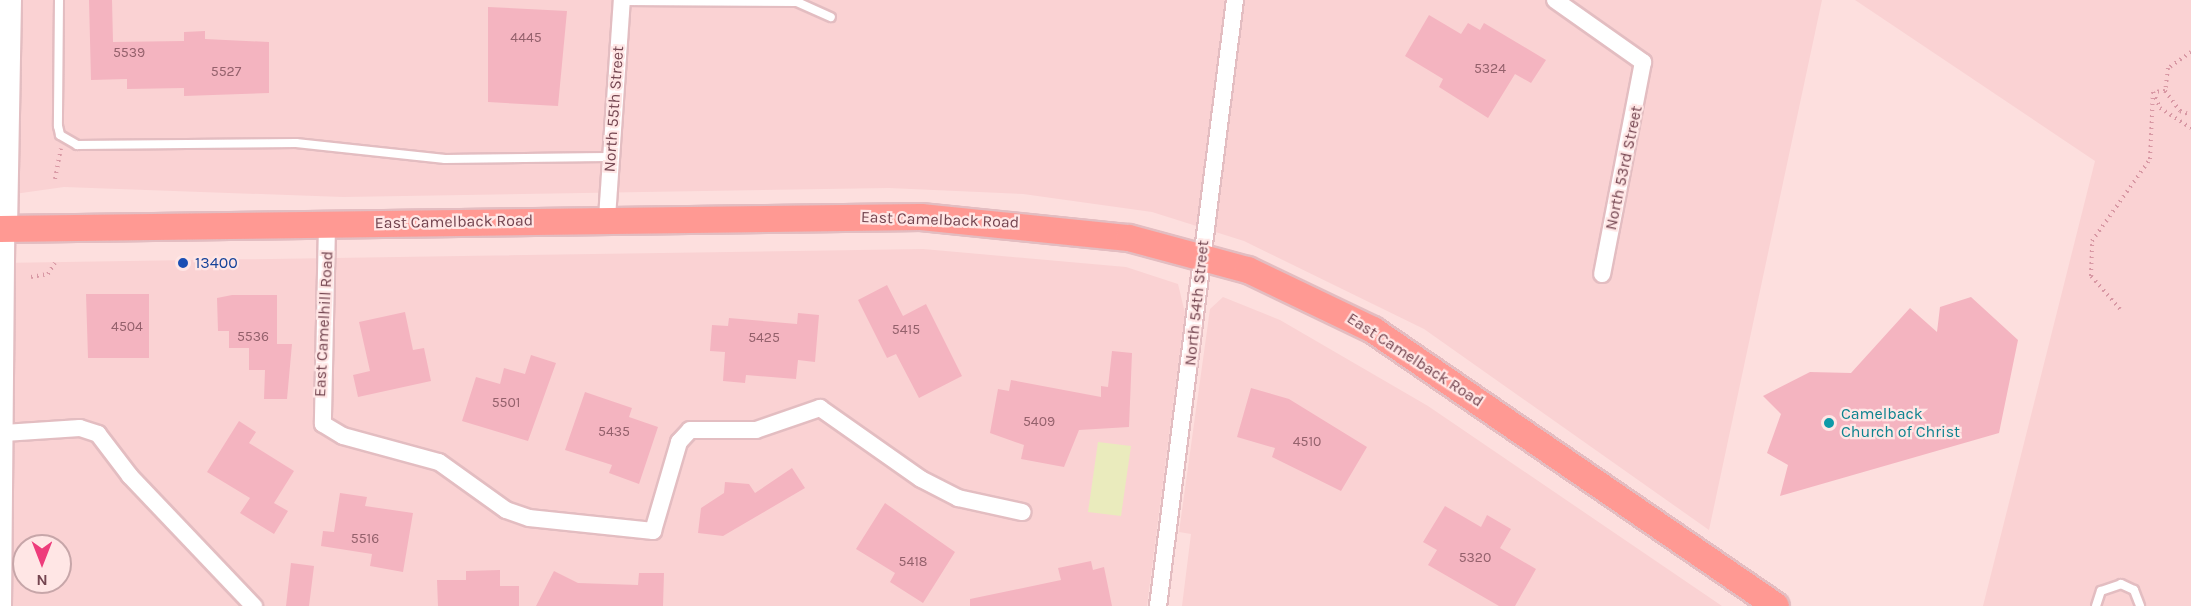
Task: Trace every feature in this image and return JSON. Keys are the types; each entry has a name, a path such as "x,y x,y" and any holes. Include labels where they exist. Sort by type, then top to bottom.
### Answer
{"main road":[{"path":"3,229 10,0"},
{"name":"East Camelback Road","path":"3,229 327,225 607,218 957,218 1086,230 1202,255 1282,283 1373,330 1776,606"}],"street":[{"name":"North 54th Street","path":"1158,606 1235,0"},
{"name":"North 53rd Street","path":"1555,0 1643,62 1602,274"},
{"name":"North 55th Street","path":"607,218 622,1"},
{"name":"East Camelhill Road","path":"327,225 323,424 343,436 439,462 506,510 529,518 653,531 680,442 690,430 756,430 820,408 921,478 958,498 1022,512"},
{"path":"3,229 3,606"},
{"path":"4,434 80,428 99,434 130,476 254,606"}],"lane":[{"path":"59,0 58,126 67,142 296,143 445,159 610,157"},
{"path":"622,1 797,2 831,17"},
{"path":"2096,606 2101,591 2121,584 2134,590 2140,606"}],"path":[{"path":"2191,52 2168,68 2165,91 2180,111 2191,115"},
{"path":"2153,92 2165,91"},
{"path":"2153,92 2170,119 2191,128"},
{"path":"2120,309 2091,276 2092,241 2150,159 2155,134 2153,92"},
{"path":"55,179 58,152 67,142"},
{"path":"31,277 48,274 55,263"}],"shaded area":[{"path":"0,0 1822,0 1709,530 1424,329 1244,241 1152,212 1023,194 889,188 343,197 64,187 0,196"},
{"path":"1855,0 2191,0 2191,606 1983,606 2095,161"},
{"path":"923,249 1126,267 1178,284 1185,313 1147,606 0,606 0,263"},
{"path":"1223,297 1280,320 1428,406 1722,606 1182,606 1191,534 1179,532 1210,309"}],"green space":[{"path":"1098,442 1131,446 1121,516 1088,512"}],"building":[{"path":"89,0 112,0 113,42 184,41 184,32 205,31 205,39 269,42 269,93 184,96 184,88 127,89 127,79 91,80"},
{"path":"488,7 567,11 558,106 488,102"},
{"path":"1429,15 1461,34 1468,23 1480,30 1484,23 1546,60 1531,83 1515,74 1488,118 1439,87 1443,79 1405,56"},
{"path":"887,285 903,316 926,304 962,376 919,398 896,354 887,358 858,300"},
{"path":"86,294 149,294 149,358 88,358"},
{"path":"232,295 277,295 277,344 292,344 287,399 264,399 265,370 249,370 249,348 229,348 229,331 218,331 217,298"},
{"path":"1971,297 2018,340 1999,433 1780,496 1788,465 1767,453 1781,414 1763,396 1810,372 1851,373 1910,308 1937,332 1940,307"},
{"path":"405,312 413,350 424,348 431,381 358,397 353,375 370,371 359,322"},
{"path":"798,313 819,315 815,362 798,360 796,379 746,375 745,383 723,381 725,352 710,351 712,325 728,326 729,318 797,324"},
{"path":"1112,351 1132,353 1129,427 1079,430 1064,467 1021,459 1024,445 990,433 998,389 1009,391 1011,380 1101,397 1101,386 1108,387"},
{"path":"531,355 556,363 528,441 462,421 476,377 500,384 504,368 525,374"},
{"path":"1251,388 1289,399 1367,447 1341,491 1272,457 1275,448 1237,437"},
{"path":"585,392 632,408 629,417 658,427 639,484 609,473 612,465 565,450"},
{"path":"239,421 256,432 249,443 294,471 274,503 288,511 274,534 240,513 250,498 207,472"},
{"path":"792,468 805,488 723,536 698,533 701,508 724,493 725,482 749,484 755,493"},
{"path":"340,493 367,497 365,506 413,513 403,572 370,566 372,554 321,546 323,531 334,532"},
{"path":"885,503 955,552 923,603 890,582 895,573 856,549"},
{"path":"1445,506 1481,527 1487,515 1511,529 1500,548 1536,569 1515,606 1499,606 1428,565 1437,550 1423,542"},
{"path":"1091,561 1093,570 1104,567 1112,606 970,606 970,599 1061,580 1058,568"},
{"path":"291,563 314,566 309,606 286,606"},
{"path":"500,570 500,586 519,586 519,606 438,606 437,580 466,580 466,571"},
{"path":"554,571 578,583 638,585 639,573 664,573 663,606 536,606"}],"place":[{"name":"13400","path":"183,263"},
{"name":"Camelback Church of Christ","path":"1829,423"}]}
